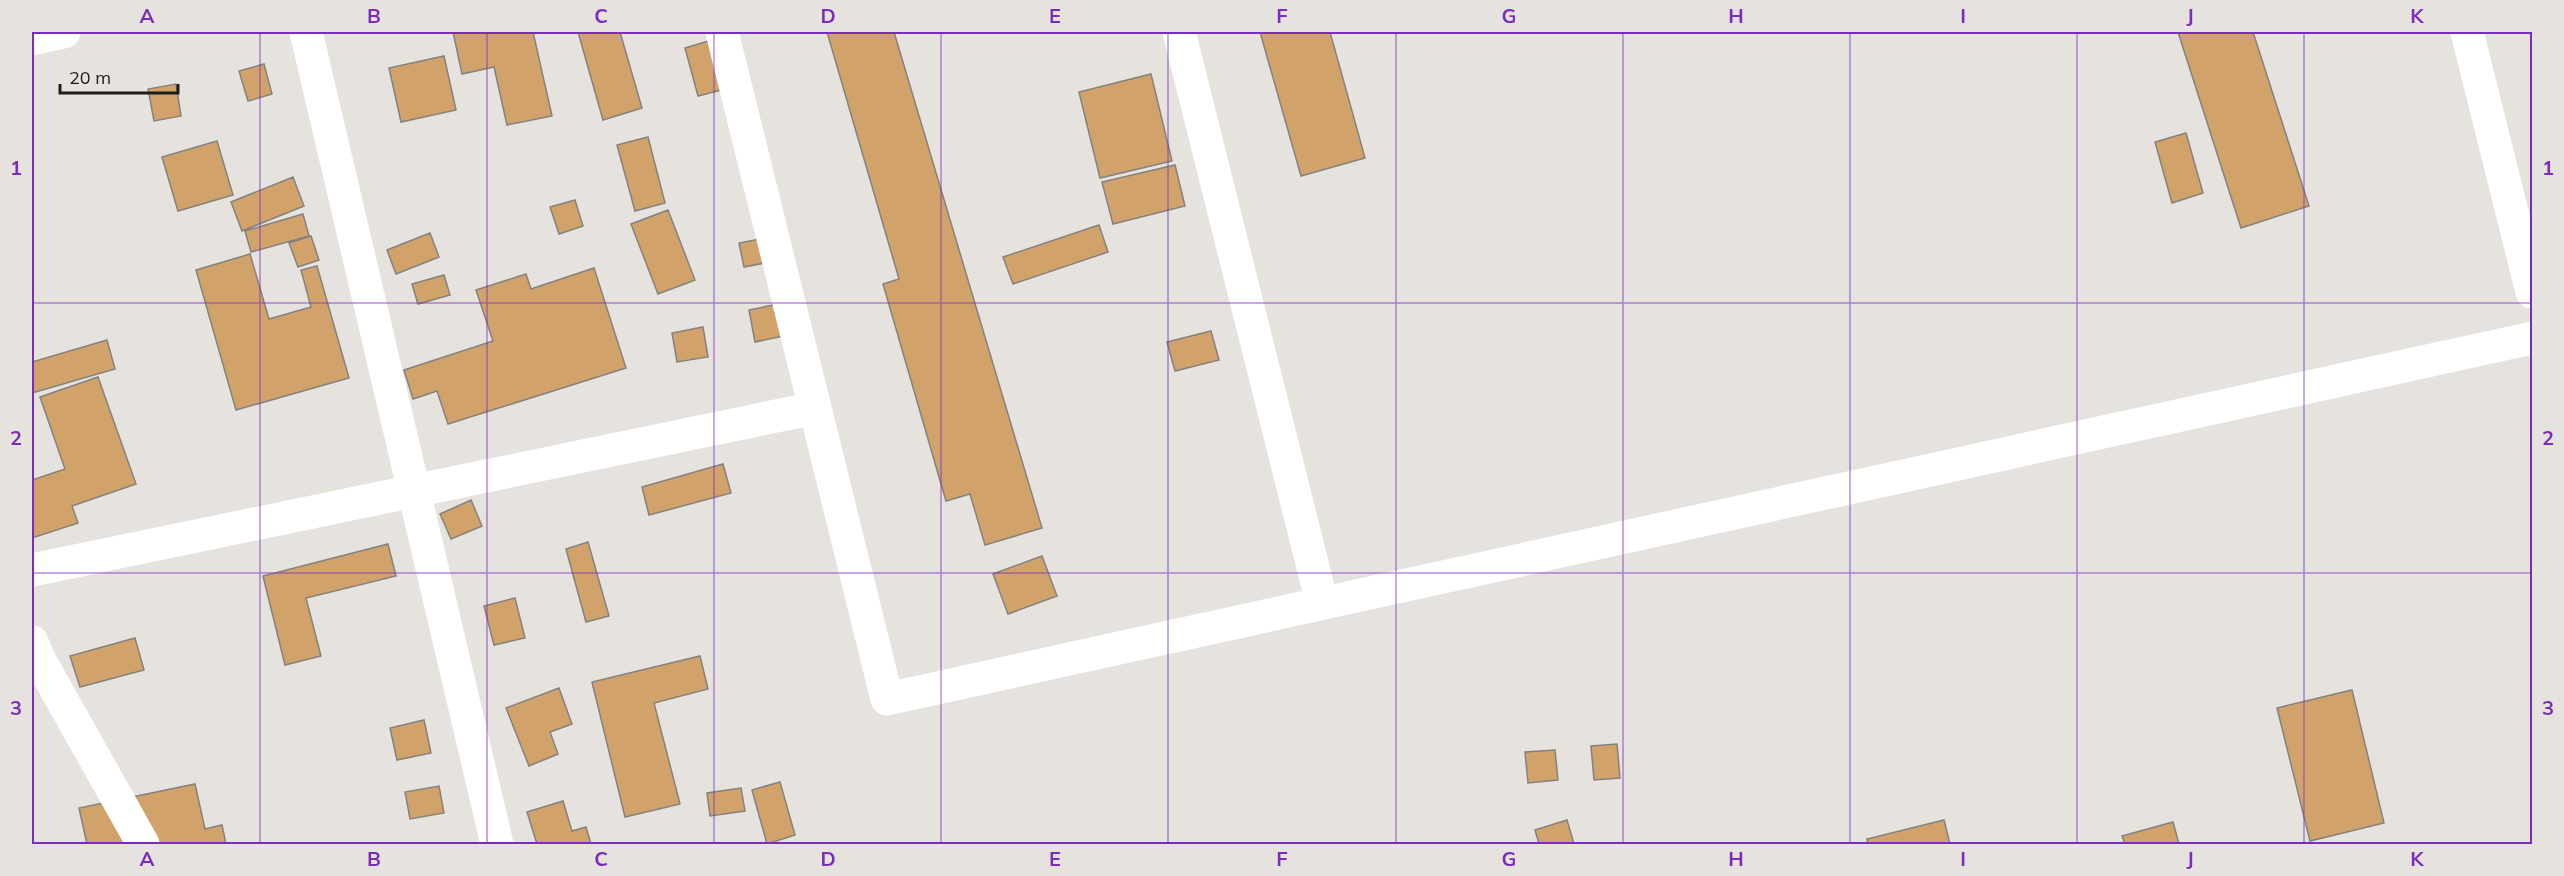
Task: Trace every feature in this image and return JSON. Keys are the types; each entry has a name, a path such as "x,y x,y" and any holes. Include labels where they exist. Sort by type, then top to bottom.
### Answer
{"street":[{"path":"32,39 64,32"},
{"path":"306,32 497,844"},
{"path":"722,32 887,699 2532,338"},
{"path":"1179,32 1323,603"},
{"path":"2467,32 2532,292"},
{"path":"32,570 815,408"},
{"path":"32,642 39,659 143,844"}],"building":[{"path":"453,32 533,32 552,116 507,125 494,67 462,74"},
{"path":"578,32 620,32 642,108 603,120"},
{"path":"827,32 894,32 1042,528 985,545 970,494 946,501 883,284 899,279"},
{"path":"1260,32 1330,32 1365,158 1301,176"},
{"path":"2178,32 2253,32 2309,206 2241,228"},
{"path":"715,39 729,88 698,96 685,48"},
{"path":"444,56 456,110 401,122 389,68"},
{"path":"264,64 272,94 248,101 239,71"},
{"path":"1151,74 1172,161 1100,178 1079,92"},
{"path":"176,84 181,116 154,121 148,89"},
{"path":"2186,133 2203,193 2172,203 2155,142"},
{"path":"648,137 665,203 635,211 617,145"},
{"path":"217,141 233,195 178,211 162,157"},
{"path":"1175,165 1185,206 1113,224 1102,182"},
{"path":"293,177 304,206 242,231 231,202"},
{"path":"575,200 583,226 559,234 550,207"},
{"path":"668,210 695,280 658,294 631,224"},
{"path":"303,214 309,236 251,252 245,231"},
{"path":"1099,225 1108,252 1013,284 1003,257"},
{"path":"430,233 439,257 396,274 387,250"},
{"path":"311,236 319,260 298,267 289,243"},
{"path":"771,237 775,261 744,267 739,243"},
{"path":"250,254 269,319 311,307 301,270 317,266 349,378 236,410 196,270"},
{"path":"594,268 626,368 448,424 437,391 413,399 404,370 493,341 476,290 526,274 531,289"},
{"path":"444,275 450,295 418,304 412,284"},
{"path":"778,304 784,336 755,342 749,310"},
{"path":"703,327 708,357 677,362 672,333"},
{"path":"1211,331 1219,360 1175,371 1167,342"},
{"path":"107,340 115,369 32,393 32,362"},
{"path":"98,377 136,484 72,506 78,523 32,538 32,480 65,469 40,397"},
{"path":"723,464 731,493 649,515 642,487"},
{"path":"471,500 482,526 451,539 440,514"},
{"path":"588,542 609,616 586,622 566,549"},
{"path":"388,544 396,576 306,598 321,656 285,665 263,576"},
{"path":"1042,556 1057,596 1008,614 993,574"},
{"path":"515,598 525,638 494,645 484,606"},
{"path":"135,638 144,670 80,687 70,656"},
{"path":"700,656 708,689 654,703 680,804 625,817 592,682"},
{"path":"559,688 572,724 550,732 558,754 529,766 506,708"},
{"path":"2352,690 2384,823 2310,841 2277,708"},
{"path":"424,720 431,753 397,760 390,728"},
{"path":"1617,744 1620,778 1594,780 1591,746"},
{"path":"1555,750 1558,780 1528,783 1525,752"},
{"path":"780,782 795,835 767,844 752,790"},
{"path":"195,784 205,829 222,825 226,844 87,844 79,808"},
{"path":"439,786 444,813 410,819 405,792"},
{"path":"741,788 745,811 710,816 707,793"},
{"path":"563,801 572,831 586,827 591,844 537,844 527,812"},
{"path":"1567,820 1574,844 1539,844 1535,830"},
{"path":"1944,820 1950,844 1868,844 1867,839"},
{"path":"2173,822 2179,844 2125,844 2122,836"}]}
